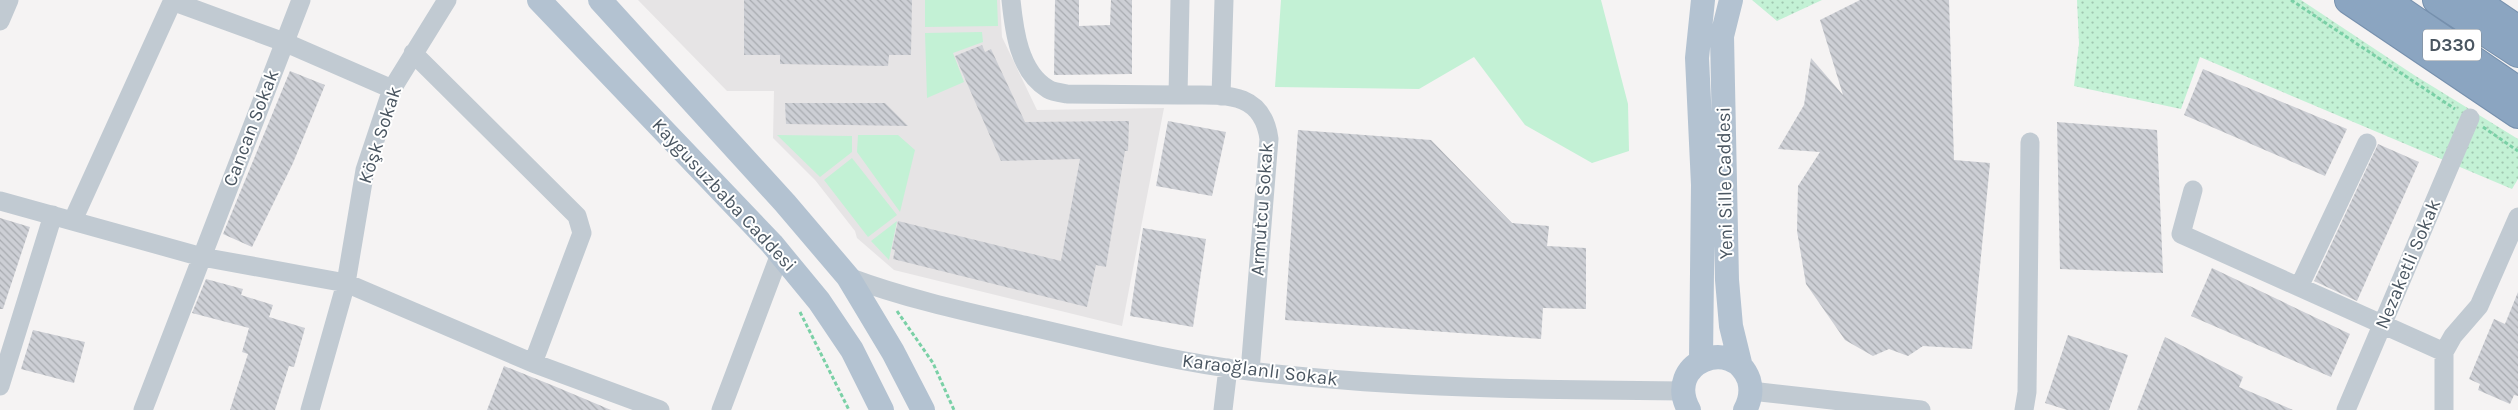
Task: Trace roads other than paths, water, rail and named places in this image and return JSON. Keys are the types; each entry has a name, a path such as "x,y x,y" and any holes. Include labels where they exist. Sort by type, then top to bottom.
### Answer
{"highway":[{"path":"2349,0 2518,114"},
{"name":"D330","path":"2385,0 2518,91"},
{"name":"D330","path":"2437,0 2518,53"},
{"path":"2474,0 2518,30"}],"main road":[{"name":"Kaygusuzbaba Caddesi","path":"539,0 780,254 819,300 852,350 882,410"},
{"name":"Kaygusuzbaba Caddesi","path":"600,0 785,203 848,277 894,352 923,410"},
{"name":"Yeni Sille Caddesi","path":"1701,360 1703,185 1698,58 1703,0"},
{"name":"Yeni Sille Caddesi","path":"1731,0 1722,36 1727,280 1731,326 1741,367 1746,374 1748,400"},
{"path":"1686,400 1688,373 1701,360 1722,357 1741,367"}],"street":[{"path":"0,21 9,0"},
{"name":"Cancan Sokak","path":"143,410 301,0"},
{"name":"Köşk Sokak","path":"310,410 346,283 366,170 392,89 447,0"},
{"name":"Armutcu Sokak","path":"1011,0 1014,28 1020,49 1037,81 1049,90 1067,94 1221,96 1250,102 1260,113 1267,126 1269,139 1250,371"},
{"path":"1178,95 1180,0"},
{"path":"1221,96 1224,0"},
{"path":"74,220 173,1 284,42 392,89"},
{"path":"413,53 577,216 582,233 533,364"},
{"name":"Nezaketli Sokak","path":"2346,410 2470,118"},
{"path":"2024,410 2027,392 2030,142"},
{"path":"2299,287 2367,143"},
{"path":"2193,190 2181,234 2444,352"},
{"path":"0,201 202,257 346,283 533,364 660,410"},
{"path":"0,386 53,215"},
{"path":"2444,410 2444,352 2453,336 2479,306 2518,217"},
{"path":"722,410 780,254"},
{"name":"Karaoğlanlı Sokak","path":"848,277 918,300 1171,359 1228,368 1334,379 1686,400"},
{"path":"1223,410 1228,368"},
{"path":"1748,400 1921,410"}]}
